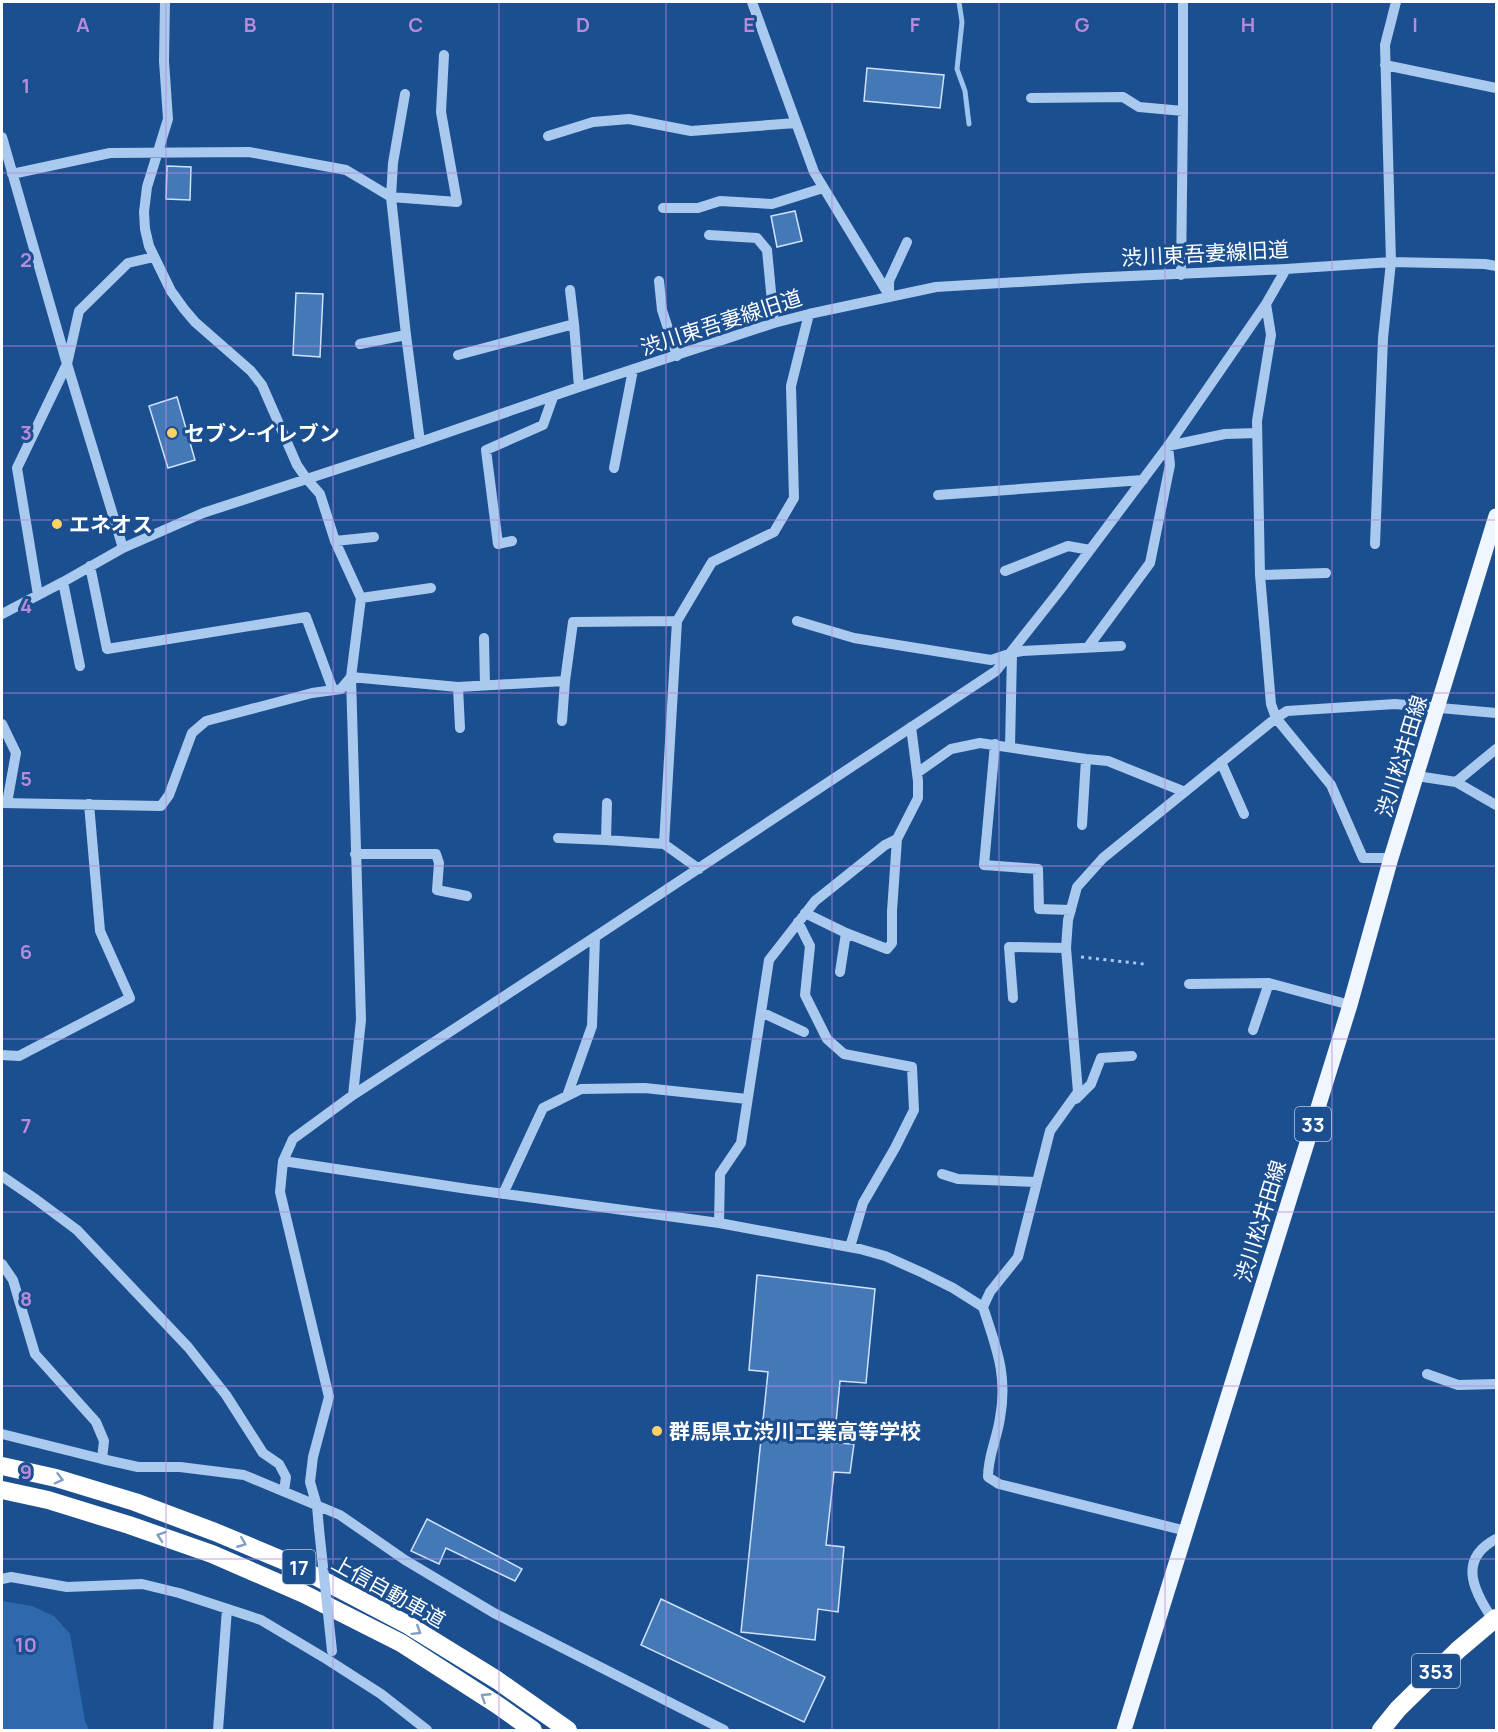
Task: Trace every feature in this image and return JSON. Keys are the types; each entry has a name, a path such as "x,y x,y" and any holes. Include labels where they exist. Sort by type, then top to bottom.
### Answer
{"highway":[{"name":"上信自動車道","path":"2,1466 56,1478 135,1502 294,1565 408,1625 496,1680 568,1731"},
{"name":"上信自動車道","path":"2,1490 48,1500 129,1525 212,1554 304,1594 401,1643 534,1731"},
{"name":"353","path":"1381,1731 1398,1709 1450,1657 1495,1621"}],"main road":[{"name":"渋川松井田線","path":"1124,1731 1350,1005 1391,858 1497,516"}],"street":[{"path":"165,2 164,61 168,119 147,187 144,212 145,229 154,257 171,291 184,309 195,322 251,371 262,385 297,465 320,494 335,541 361,598 351,677 361,1020 353,1095"},
{"path":"752,2 814,172 890,297"},
{"path":"1181,275 1183,2"},
{"path":"1375,544 1383,338 1391,262 1385,45 1396,2"},
{"path":"12,174 110,153 249,152 346,170 391,197 457,202 441,112 444,55"},
{"path":"1385,65 1497,88"},
{"path":"405,94 393,163 391,197 420,442"},
{"path":"1031,98 1123,97 1138,107 1183,111"},
{"path":"548,136 593,122 629,119 691,131 796,123"},
{"path":"2,137 123,548"},
{"path":"663,208 698,208 720,201 772,204 824,188"},
{"path":"709,235 757,238 767,250 774,324"},
{"path":"890,297 889,281 907,242"},
{"path":"38,595 17,468 67,364 79,311 128,263 154,257"},
{"name":"渋川東吾妻線旧道","path":"2,614 123,548 203,513 579,387 809,314 936,287 1391,262 1497,266"},
{"path":"330,1655 317,1506 310,1482 312,1457 329,1397 280,1192 283,1161 293,1139 353,1095 596,937 996,671 1168,446 1266,304 1286,269"},
{"path":"659,281 662,310 677,356"},
{"path":"570,290 579,387"},
{"path":"1266,304 1271,335 1257,433 1260,576 1271,704 1276,718 1330,785 1363,858 1391,858"},
{"path":"663,844 677,621 712,562 774,532 794,498 791,386 809,314"},
{"path":"458,355 574,324"},
{"path":"360,344 406,335"},
{"path":"614,468 633,370"},
{"path":"512,541 498,544 486,450 543,425 553,397"},
{"path":"1168,446 1225,434 1257,433"},
{"path":"1088,647 1150,563 1170,465 1168,446"},
{"path":"938,495 1143,480"},
{"path":"335,541 374,537"},
{"path":"1005,571 1068,546 1090,550"},
{"path":"90,566 107,649 306,617 333,690"},
{"path":"1260,576 1326,573"},
{"path":"63,582 80,666"},
{"path":"361,598 431,588"},
{"path":"562,722 573,622 677,621"},
{"path":"797,621 854,638 991,660 1012,653 1121,646"},
{"path":"484,638 485,685"},
{"path":"1010,747 1012,653"},
{"path":"351,677 458,687 565,681"},
{"path":"2,724 16,753 4,803 161,807 169,795 192,733 206,721 312,693 341,689 351,677"},
{"path":"458,687 460,728"},
{"path":"983,1307 990,1292 1018,1257 1050,1131 1078,1092 1067,952 1068,920 1077,887 1103,858 1287,711 1395,704 1497,713"},
{"path":"802,918 887,949 892,943 897,839 918,798 911,728"},
{"path":"917,773 951,749 980,743 995,744 1108,761 1185,792"},
{"path":"995,744 984,865 1038,869 1039,909 1071,910"},
{"path":"1456,782 1497,749"},
{"path":"1082,825 1086,759"},
{"path":"1221,762 1244,814"},
{"path":"1417,776 1456,782 1497,804"},
{"path":"606,840 607,803"},
{"path":"2,1055 19,1056 130,998 100,931 89,804"},
{"path":"558,838 663,844 699,869"},
{"path":"719,1223 720,1174 741,1143 769,960 815,901 885,845 897,839"},
{"path":"355,854 436,854 439,863 437,890 467,896"},
{"path":"802,918 810,946 805,995 827,1039 844,1054 912,1067 914,1110 896,1148 863,1203 850,1247"},
{"path":"840,972 846,933"},
{"path":"567,1096 592,1026 596,937"},
{"path":"1013,998 1009,946 1067,952"},
{"path":"1253,1030 1269,983"},
{"path":"1189,984 1269,983 1350,1005"},
{"path":"761,1012 804,1032"},
{"path":"1065,1109 1091,1084 1101,1058 1132,1056"},
{"path":"503,1194 543,1108 581,1089 645,1088 747,1099"},
{"path":"283,1161 719,1223 850,1247 885,1256 953,1288 983,1307 1004,1380 1000,1419 988,1461 988,1477 999,1484 1186,1531"},
{"path":"942,1174 958,1179 1036,1182"},
{"path":"2,1176 77,1230 188,1347 226,1395 264,1454 279,1464 286,1477 284,1491"},
{"path":"2,1264 14,1280 35,1354 96,1422 104,1441 102,1459"},
{"path":"1427,1374 1458,1385 1497,1384"},
{"path":"2,1434 138,1467 180,1467 244,1475 284,1491 340,1515 405,1560 494,1613 724,1731"},
{"path":"1495,1621 1474,1586 1471,1574 1476,1559 1485,1547 1497,1539"},
{"path":"2,1579 10,1577 67,1587 142,1584 179,1593 261,1620 330,1655 427,1731"},
{"path":"218,1731 227,1609"}],"path":[{"path":"1067,952 1144,964"}],"shaded area":[{"path":"2,1601 32,1606 54,1616 70,1634 85,1721 89,1730 2,1730"}],"building":[{"path":"867,68 944,75 940,108 864,101"},
{"path":"167,166 191,167 190,200 166,199"},
{"path":"795,211 802,241 777,247 771,216"},
{"path":"296,293 323,294 320,357 293,355"},
{"name":"セブン-イレブン","path":"177,397 195,460 168,468 149,406"},
{"path":"757,1275 875,1289 866,1383 840,1381 834,1443 854,1444 850,1473 834,1472 826,1545 844,1547 838,1612 818,1609 815,1640 741,1632 768,1372 749,1370"},
{"path":"427,1519 522,1569 515,1581 446,1548 439,1564 411,1551"},
{"path":"661,1599 825,1677 804,1722 641,1645"}],"waterway":[{"path":"959,2 962,22 957,69 965,91 969,124"}],"place":[{"name":"セブン-イレブン","path":"172,433"},
{"name":"エネオス","path":"57,524"},
{"name":"群馬県立渋川工業高等学校","path":"657,1431"}]}
